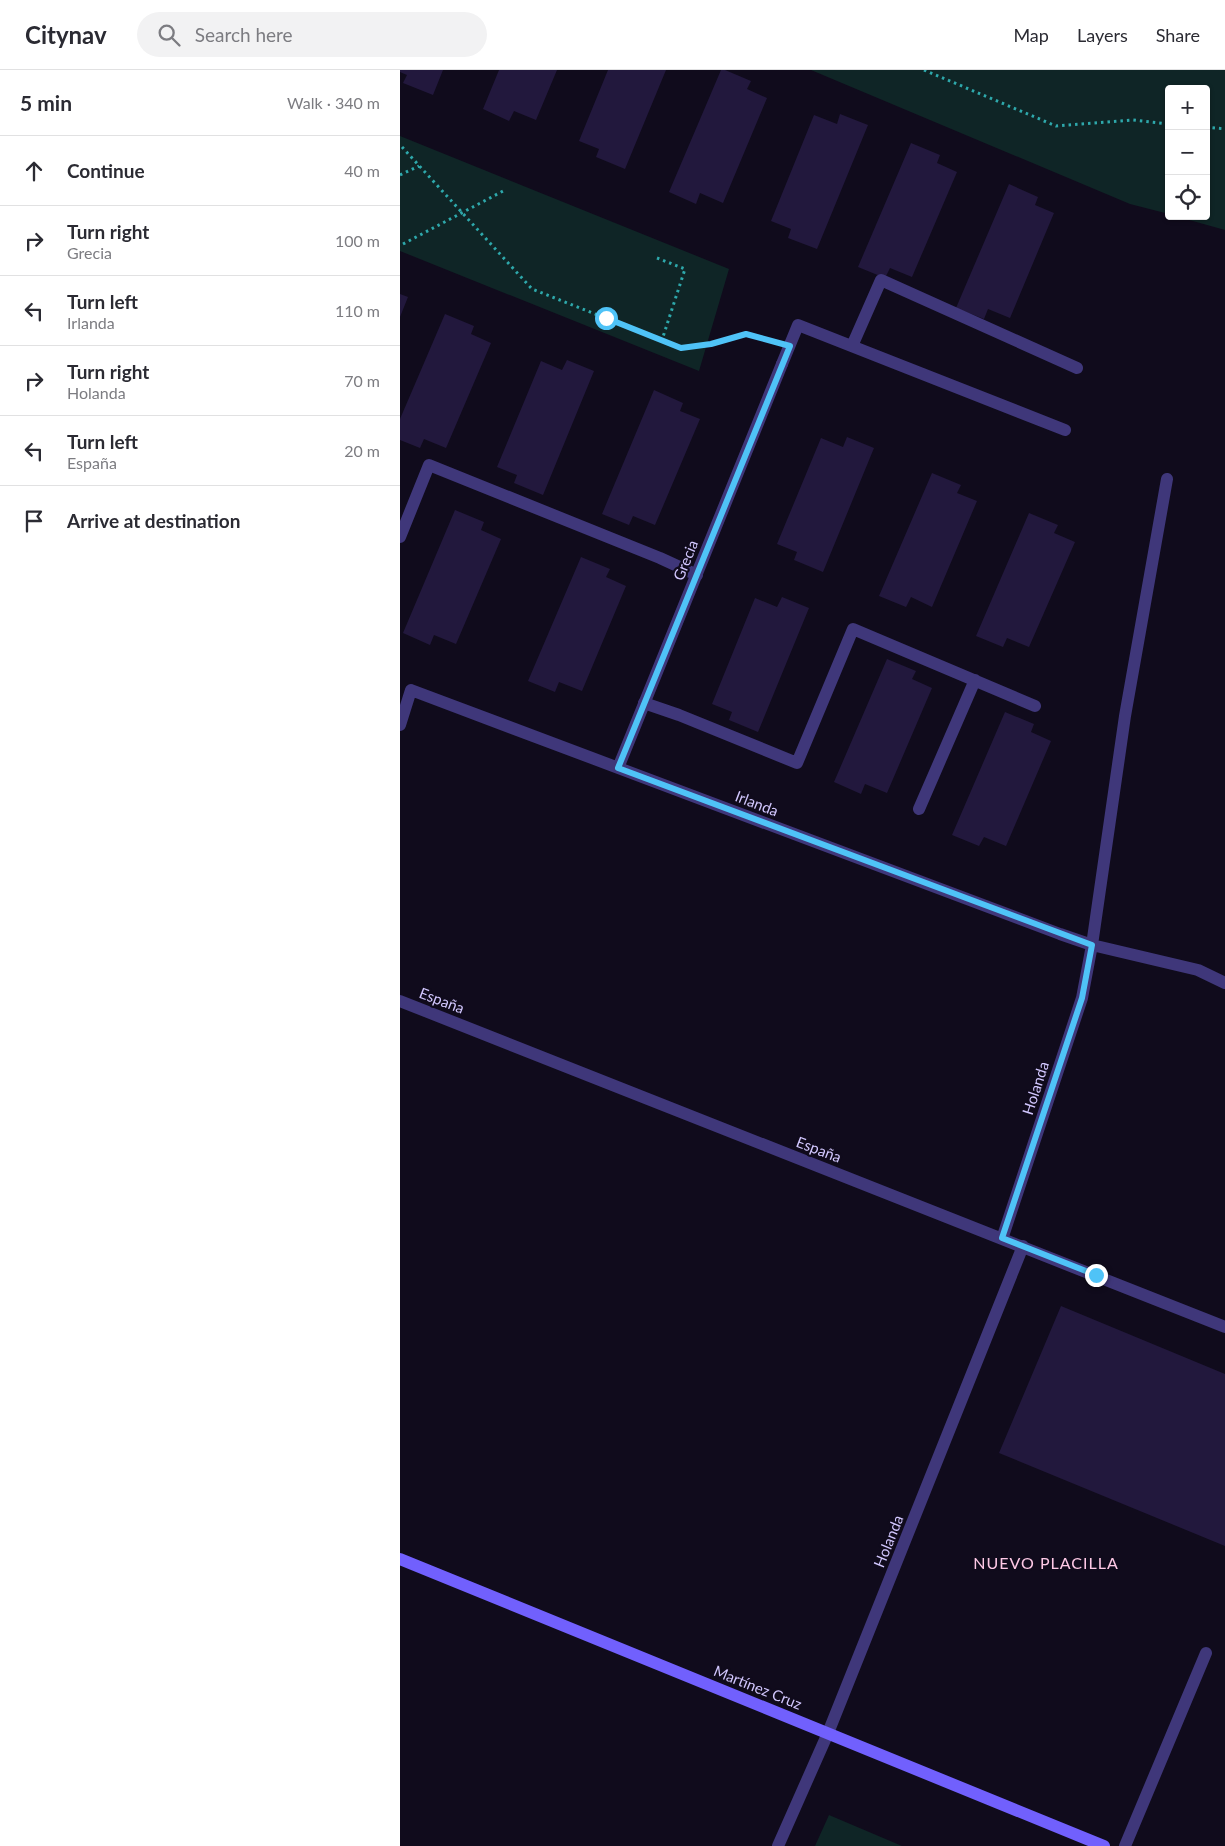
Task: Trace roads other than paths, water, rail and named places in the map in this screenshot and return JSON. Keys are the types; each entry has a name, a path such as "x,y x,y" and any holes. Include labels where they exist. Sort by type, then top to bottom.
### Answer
{"street":[{"path":"1065,430 852,346 881,280 1077,368"},
{"name":"Grecia","path":"618,768 798,325 852,346"},
{"path":"400,537 429,465 660,558 696,575"},
{"name":"Holanda","path":"1002,1238 1082,998 1092,945 1124,716 1167,479"},
{"path":"644,703 679,715 797,764 853,630 1035,706"},
{"path":"920,809 975,680"},
{"name":"Irlanda","path":"400,725 411,690 1092,945 1198,970 1225,983"},
{"name":"España","path":"400,1002 1225,1327"},
{"name":"Holanda","path":"778,1846 828,1733 1023,1246"},
{"name":"Martínez Cruz","path":"400,1559 1104,1846"},
{"path":"1125,1846 1206,1653"}],"district":[{"name":"NUEVO PLACILLA","path":"1046,1562"}]}
